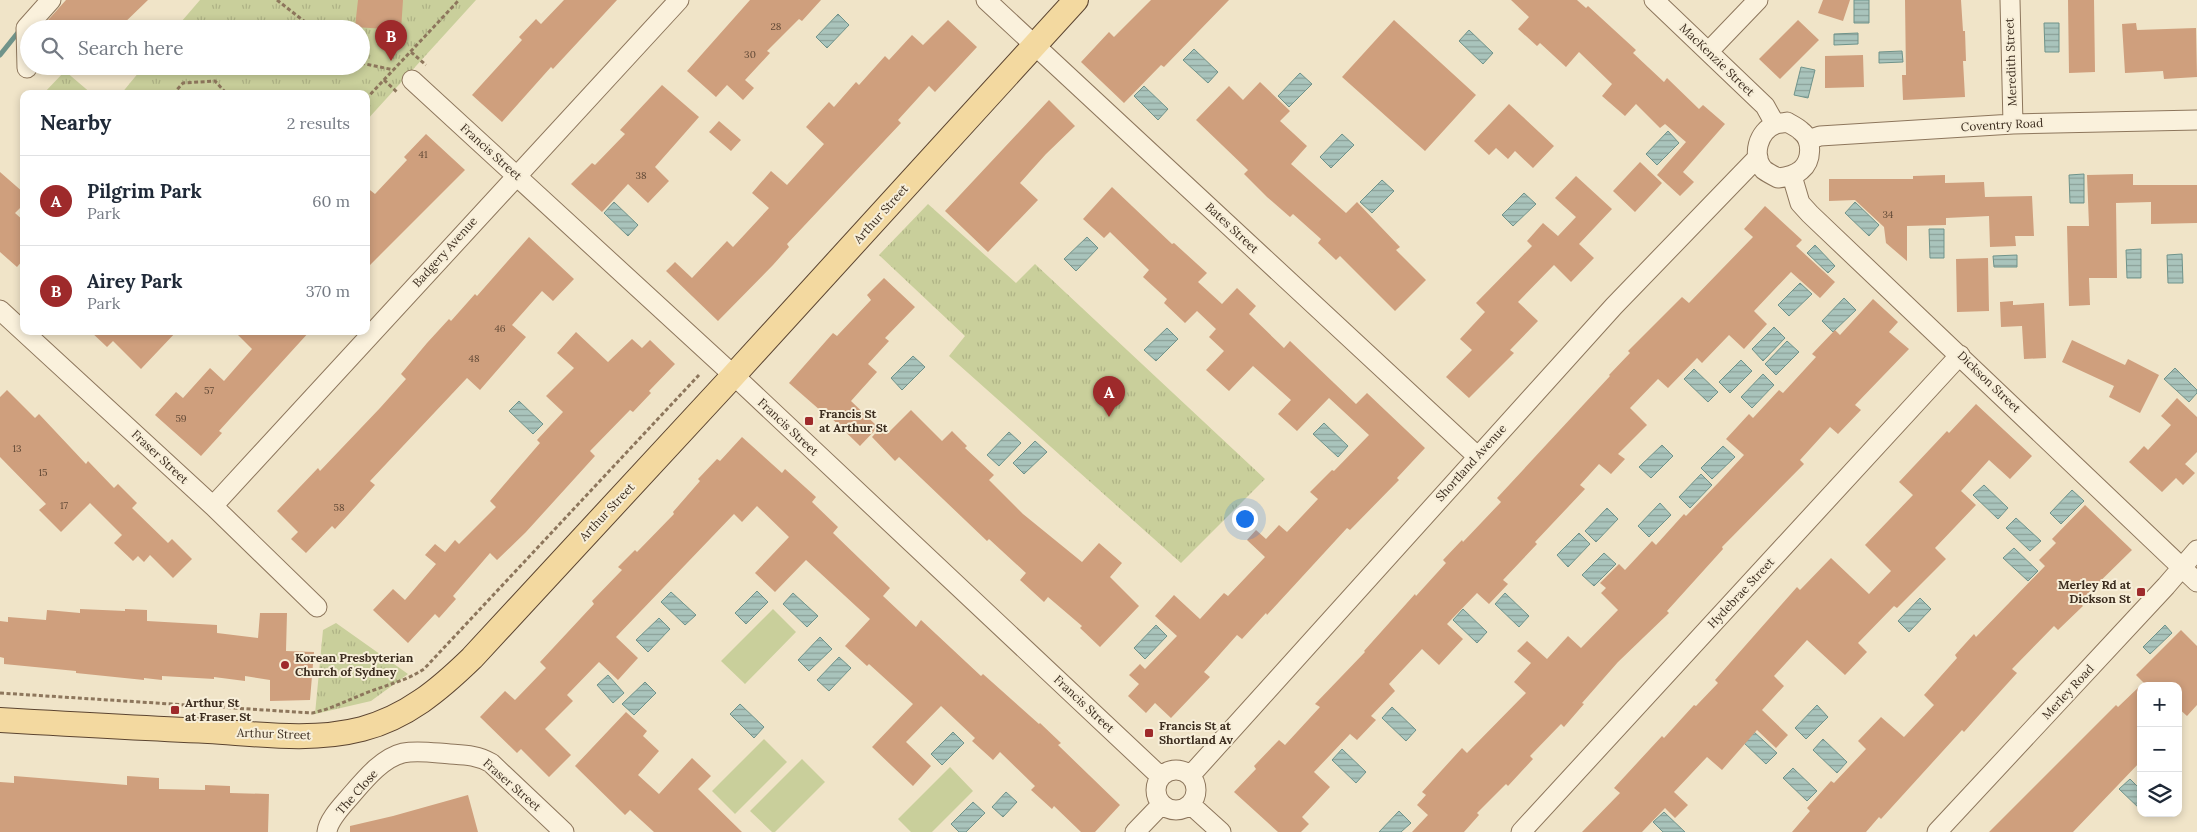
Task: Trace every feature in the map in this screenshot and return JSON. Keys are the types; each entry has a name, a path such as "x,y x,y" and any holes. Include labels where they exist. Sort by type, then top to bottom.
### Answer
{"main road":[{"name":"Arthur Street","path":"0,720 261,735 312,736 362,729 409,710 438,690 472,658 733,376 1076,0"}],"street":[{"path":"33,20 51,0"},
{"name":"Badgery Avenue","path":"370,334 679,0"},
{"name":"Bates Street","path":"986,0 1477,456"},
{"name":"MacKenzie Street","path":"1654,0 1765,106 1776,124"},
{"path":"1709,51 1758,0"},
{"name":"Meredith Street","path":"2010,0 2013,124"},
{"name":"Francis Street","path":"412,80 733,376 1161,777"},
{"name":"Coventry Road","path":"1808,140 1820,136 2013,124 2197,120"},
{"path":"1787,122 1802,131 1808,140 1810,149 1808,159 1803,169 1792,176 1778,178 1764,170 1758,157 1756,147 1766,130 1776,124 1787,122"},
{"name":"Shortland Avenue","path":"1190,776 1614,306 1758,157"},
{"name":"Dickson Street","path":"1792,176 1800,203 1810,214 2197,582"},
{"name":"Fraser Street","path":"0,310 20,328"},
{"name":"Fraser Street","path":"27,335 213,506 317,607"},
{"name":"Badgery Avenue","path":"213,506 370,335"},
{"name":"Hydebrae Street","path":"1521,832 1960,355"},
{"name":"Merley Road","path":"1937,832 2197,550"},
{"name":"Fraser Street","path":"393,757 404,753 419,752 479,756 491,763 564,832"},
{"name":"The Close","path":"327,832 349,798 374,771 393,757"},
{"path":"1179,770 1190,776 1194,781 1196,793 1190,804 1179,809 1162,804 1158,799 1156,787 1161,777 1166,773 1179,770"},
{"path":"1135,832 1162,804"},
{"path":"1190,804 1221,832"}],"path":[{"path":"278,0 303,20"},
{"path":"370,95 459,0"},
{"path":"411,52 426,65"},
{"path":"370,65 395,70"},
{"path":"384,80 400,94"},
{"path":"177,90 184,84 215,81 223,90"},
{"path":"0,693 312,713 332,708 415,675 431,662 699,375"}],"green space":[{"path":"200,0 476,0 370,117 370,90 124,90 137,75 370,75 370,20 183,20"},
{"path":"61,75 70,75 87,90 47,90"},
{"path":"928,204 1016,283 1035,264 1265,479 1181,563 949,356 965,336 879,255"},
{"path":"773,609 796,632 745,684 721,661"},
{"path":"336,623 408,674 371,701 315,714 323,630"},
{"path":"764,739 787,762 735,814 712,791"},
{"path":"802,759 825,782 775,832 772,832 750,811"},
{"path":"950,767 973,791 932,832 911,832 898,819"}],"water":[{"path":"1854,0 1869,0 1869,23 1854,23"},
{"path":"838,14 849,25 827,48 816,37"},
{"path":"2044,23 2059,23 2059,52 2045,52"},
{"path":"1469,30 1493,53 1483,64 1459,41"},
{"path":"1858,33 1858,44 1834,45 1834,34"},
{"path":"1194,49 1218,72 1208,83 1183,60"},
{"path":"1902,51 1903,62 1879,63 1879,52"},
{"path":"1801,67 1815,70 1808,98 1794,95"},
{"path":"1300,73 1312,84 1289,107 1278,96"},
{"path":"1144,86 1168,109 1158,120 1134,96"},
{"path":"1668,131 1679,143 1657,165 1646,154"},
{"path":"1342,134 1354,145 1331,168 1320,157"},
{"path":"2084,174 2084,203 2070,203 2069,175"},
{"path":"1382,180 1394,191 1372,213 1360,202"},
{"path":"1524,193 1536,204 1513,226 1502,215"},
{"path":"614,202 638,225 628,236 604,213"},
{"path":"1855,202 1879,225 1869,236 1845,213"},
{"path":"1929,229 1944,229 1944,258 1930,258"},
{"path":"1087,237 1098,248 1076,271 1064,259"},
{"path":"1815,245 1835,266 1828,273 1807,253"},
{"path":"2141,249 2141,278 2127,278 2126,250"},
{"path":"2182,254 2183,283 2168,283 2167,255"},
{"path":"2017,255 2017,267 1994,267 1993,256"},
{"path":"1800,283 1812,294 1789,316 1778,305"},
{"path":"1844,298 1856,310 1833,332 1822,321"},
{"path":"1774,327 1785,338 1763,361 1752,349"},
{"path":"1167,328 1178,339 1156,361 1144,350"},
{"path":"1787,341 1799,352 1776,375 1765,364"},
{"path":"913,356 925,367 902,390 891,378"},
{"path":"1741,360 1752,371 1730,393 1719,382"},
{"path":"2175,368 2197,390 2197,393 2189,402 2164,379"},
{"path":"1694,369 1718,392 1708,402 1684,379"},
{"path":"1763,374 1774,385 1752,408 1741,397"},
{"path":"519,401 543,424 533,434 509,411"},
{"path":"1324,423 1348,446 1338,457 1313,434"},
{"path":"1009,432 1021,443 999,466 987,455"},
{"path":"1035,441 1047,452 1024,474 1013,463"},
{"path":"1662,445 1673,456 1651,478 1639,467"},
{"path":"1723,446 1735,457 1712,479 1701,468"},
{"path":"1701,474 1712,485 1690,508 1679,497"},
{"path":"1984,485 2008,508 1998,519 1973,495"},
{"path":"2072,490 2084,501 2061,524 2050,513"},
{"path":"1660,503 1671,515 1649,537 1638,526"},
{"path":"1607,508 1618,519 1596,542 1585,531"},
{"path":"2016,518 2041,541 2030,551 2006,528"},
{"path":"1579,533 1590,544 1568,567 1557,555"},
{"path":"2014,548 2038,571 2028,581 2003,558"},
{"path":"1604,553 1616,564 1594,586 1582,575"},
{"path":"757,591 768,602 746,624 735,613"},
{"path":"671,592 696,615 685,625 661,602"},
{"path":"793,593 818,616 807,627 783,604"},
{"path":"1505,593 1529,616 1519,627 1495,604"},
{"path":"1920,598 1931,609 1909,632 1898,621"},
{"path":"1463,609 1487,632 1477,643 1453,620"},
{"path":"659,618 670,629 648,652 636,640"},
{"path":"1156,625 1167,636 1145,659 1134,648"},
{"path":"2165,625 2172,633 2150,654 2143,647"},
{"path":"820,637 832,649 809,671 798,660"},
{"path":"839,657 851,668 829,691 817,680"},
{"path":"608,675 624,693 613,703 597,685"},
{"path":"645,682 656,693 634,715 622,704"},
{"path":"740,704 764,727 754,738 730,714"},
{"path":"1817,705 1828,717 1806,739 1795,728"},
{"path":"1392,707 1416,730 1406,741 1382,718"},
{"path":"1753,731 1777,753 1766,764 1742,741"},
{"path":"953,732 964,743 942,765 931,754"},
{"path":"1823,739 1847,762 1837,773 1813,750"},
{"path":"1342,749 1366,772 1356,783 1332,760"},
{"path":"1793,768 1817,791 1807,801 1783,778"},
{"path":"2130,779 2137,786 2137,806 2119,789"},
{"path":"1006,792 1017,802 1003,817 992,807"},
{"path":"973,802 985,813 966,832 959,832 951,824"},
{"path":"1399,811 1411,823 1401,832 1379,832"},
{"path":"1664,812 1685,832 1663,832 1653,822"}],"building":[{"path":"66,0 148,0 127,20 48,20"},
{"path":"358,0 403,0 401,30 370,28 370,20 356,20"},
{"path":"564,0 617,0 553,69 551,67 502,122 472,95 522,40 519,37 536,19 541,24"},
{"path":"750,0 821,0 802,21 799,19 767,51 770,53 745,80 754,88 743,100 727,85 716,97 687,71"},
{"path":"1151,0 1229,0 1164,67 1161,65 1124,103 1081,62 1109,32 1114,37"},
{"path":"1511,0 1577,0 1586,8 1588,6 1636,50 1633,53 1664,82 1667,78 1699,109 1703,105 1725,124 1683,172 1694,182 1680,196 1657,175 1686,142 1665,124 1660,128 1636,104 1625,116 1602,96 1612,84 1579,52 1566,67 1540,43 1537,46 1518,29 1529,17"},
{"path":"1823,0 1850,0 1843,21 1818,13"},
{"path":"1905,0 1961,0 1963,31 1965,31 1966,61 1963,61 1965,97 1903,100 1902,75 1906,75"},
{"path":"2068,0 2094,0 2095,72 2069,73"},
{"path":"948,20 977,47 935,92 929,86 898,120 901,123 787,244 789,247 773,265 718,321 666,271 675,262 692,278 727,241 733,247 769,208 752,193 771,171 787,185 824,144 806,127 829,102 834,107 856,82 859,85 885,56 889,60 912,35 923,45"},
{"path":"1394,20 1476,95 1425,151 1342,77"},
{"path":"1798,20 1819,40 1780,79 1759,59"},
{"path":"2136,23 2137,30 2196,28 2197,77 2164,79 2163,71 2125,73 2122,24"},
{"path":"1863,55 1864,87 1825,88 1825,56"},
{"path":"1260,82 1290,111 1280,121 1307,146 1291,164 1346,213 1357,202 1400,247 1396,250 1426,280 1395,311 1340,256 1336,260 1318,243 1321,239 1293,214 1290,217 1267,197 1244,174 1248,170 1196,120 1229,86 1243,100"},
{"path":"662,85 699,117 655,167 669,181 648,203 628,184 602,212 571,184 592,163 595,165 625,134 620,130"},
{"path":"1049,100 1075,126 1020,183 1038,200 988,252 945,211"},
{"path":"1509,104 1554,146 1533,168 1515,151 1508,159 1496,148 1489,155 1474,141"},
{"path":"719,121 741,140 731,151 709,132"},
{"path":"426,134 465,170 370,265 370,190 375,194 407,160 404,157"},
{"path":"1640,162 1662,183 1635,212 1613,191"},
{"path":"0,172 20,190 20,208 15,213 20,217 20,264 17,267 0,252"},
{"path":"2133,174 2133,185 2197,185 2197,223 2151,224 2151,202 2116,203 2117,278 2089,278 2090,305 2069,306 2067,226 2089,226 2087,175"},
{"path":"1945,175 1945,183 1984,182 1985,197 2032,196 2034,236 2015,236 2016,246 1990,247 1989,216 1946,218 1946,225 1907,226 1907,261 1886,243 1884,227 1855,200 1829,201 1829,179 1913,179 1913,176"},
{"path":"1576,176 1612,209 1579,244 1594,258 1571,282 1554,265 1518,302 1538,321 1510,350 1514,353 1469,398 1446,377 1472,350 1460,339 1485,312 1476,303 1532,246 1527,241 1543,223 1558,236 1576,217 1555,198"},
{"path":"1112,187 1172,244 1174,243 1207,273 1198,282 1222,304 1237,288 1256,306 1249,314 1284,348 1290,341 1356,404 1367,393 1425,448 1397,478 1399,480 1350,530 1347,528 1267,615 1266,613 1242,639 1237,635 1204,672 1210,677 1171,718 1155,703 1146,713 1128,696 1139,684 1129,675 1140,664 1145,669 1177,636 1155,616 1174,595 1200,619 1224,593 1228,596 1265,557 1247,540 1256,530 1266,539 1279,525 1287,532 1318,499 1310,492 1332,470 1334,471 1369,435 1329,398 1297,431 1278,414 1291,400 1253,366 1229,391 1206,370 1224,351 1209,337 1216,329 1197,311 1185,323 1164,303 1167,299 1143,277 1149,270 1110,232 1104,238 1083,219"},
{"path":"1765,206 1802,240 1796,246 1835,282 1820,298 1791,272 1754,311 1767,324 1744,349 1729,335 1702,363 1697,358 1668,388 1658,379 1630,408 1647,425 1618,454 1625,459 1611,474 1599,464 1580,485 1585,489 1535,542 1537,544 1503,580 1508,584 1489,604 1477,593 1447,624 1463,639 1439,665 1422,649 1389,684 1395,691 1371,716 1376,720 1357,740 1350,734 1314,772 1330,787 1302,817 1309,824 1301,832 1278,832 1234,792 1256,769 1254,766 1279,740 1285,745 1320,707 1315,704 1365,652 1415,594 1416,596 1446,563 1443,560 1501,502 1497,498 1610,376 1630,353 1628,351 1682,297 1689,303 1753,237 1744,229"},
{"path":"529,237 574,279 553,301 542,291 512,325 526,337 480,390 467,378 370,481 375,485 348,515 335,529 332,526 306,553 291,539 298,532 277,511 318,468 320,471 380,408 406,379 401,374 427,343 449,319 451,321 475,294 477,296"},
{"path":"1988,258 1989,311 1957,312 1956,259"},
{"path":"884,278 915,307 885,338 889,341 868,364 877,372 851,401 878,427 860,446 822,409 821,411 789,383 833,333 837,336 871,300 867,295"},
{"path":"1873,299 1898,322 1889,332 1909,349 1855,405 1861,410 1838,434 1830,427 1800,460 1804,464 1722,547 1723,549 1667,611 1669,613 1618,662 1564,727 1561,724 1530,756 1533,759 1508,786 1506,784 1477,813 1479,815 1464,832 1412,832 1428,815 1417,805 1426,795 1422,792 1462,748 1467,753 1526,693 1514,682 1531,663 1517,651 1527,641 1547,659 1568,636 1581,648 1618,610 1601,593 1606,588 1600,583 1619,564 1625,570 1652,541 1656,545 1684,514 1686,516 1719,482 1744,455 1726,439 1749,414 1753,418 1779,390 1783,393 1816,357 1812,354 1835,330 1840,335"},
{"path":"2013,301 2013,305 2044,303 2046,358 2024,359 2022,326 2001,327 2000,302"},
{"path":"576,332 608,362 632,339 642,348 650,340 675,364 649,391 651,393 633,412 630,410 590,451 595,456 526,532 497,560 490,553 453,596 456,599 439,618 435,614 408,643 373,610 393,589 405,600 436,564 425,555 435,544 445,552 455,540 459,544 496,507 490,501 540,443 537,440 563,412 546,396 574,368 557,353"},
{"path":"94,335 173,335 141,369 113,341 107,347"},
{"path":"238,335 306,335 219,431 222,433 201,456 155,415 176,392 183,398 210,368 224,381 252,349"},
{"path":"2072,340 2125,365 2128,359 2159,375 2140,413 2109,397 2114,386 2062,362"},
{"path":"7,390 35,418 39,414 86,464 88,461 114,488 118,484 137,503 132,508 168,543 172,539 192,559 173,578 150,555 144,562 138,556 133,561 114,543 122,535 90,503 61,532 39,510 46,504 0,457 0,397"},
{"path":"2177,398 2197,417 2197,452 2185,464 2195,473 2183,485 2176,478 2162,492 2129,462 2144,446 2148,450 2171,425 2161,416"},
{"path":"1976,404 2032,456 2010,479 1989,460 1961,491 1976,505 1935,548 1946,559 1897,608 1894,606 1858,643 1867,652 1845,675 1807,640 1774,676 1784,686 1762,710 1788,735 1776,748 1757,730 1722,770 1707,757 1674,792 1688,805 1675,818 1665,808 1642,832 1582,832 1620,793 1614,788 1662,736 1664,738 1694,705 1696,706 1718,683 1715,680 1797,587 1800,590 1831,558 1869,594 1891,571 1865,545 1913,495 1899,482 1947,431 1949,433"},
{"path":"911,410 942,441 952,431 967,446 965,448 994,475 989,480 1023,514 1082,562 1099,543 1122,563 1110,577 1139,606 1100,647 1080,628 1082,626 1048,597 1044,602 1020,580 1026,573 989,539 987,541 899,457 895,461 872,437 882,426 888,433"},
{"path":"742,437 782,473 785,469 816,497 812,502 838,527 833,533 890,588 883,596 916,627 921,620 981,676 983,674 1040,723 1061,743 1058,745 1120,805 1095,832 1081,832 1054,806 1052,809 1031,790 1035,786 1000,752 993,760 972,741 975,738 941,706 906,742 931,766 913,786 872,747 913,704 869,664 867,666 845,646 870,619 806,560 775,592 755,573 789,537 757,506 742,522 734,514 616,637 638,658 618,680 599,662 567,695 573,701 545,729 571,755 549,777 521,749 517,753 480,717 505,691 515,700 546,668 540,662 594,604 592,601 622,570 618,567 635,550 637,552 674,514 673,512 700,481 698,479 717,459 720,461"},
{"path":"2085,505 2132,550 2079,602 2083,606 2058,630 2054,626 2012,669 2017,673 1964,732 1962,730 1881,819 1879,817 1866,832 1792,832 1810,811 1807,808 1831,781 1834,783 1866,749 1858,741 1881,717 1904,737 1934,705 1924,695 1957,658 1955,655 1974,634 1976,637 2045,566 2039,560 2056,543 2052,539"},
{"path":"80,609 147,610 147,621 217,625 217,633 258,638 260,613 287,613 286,651 314,652 310,700 270,701 270,680 245,676 245,681 214,677 214,679 162,676 162,680 144,678 144,680 4,664 4,658 0,657 0,621 8,622 8,617 46,620 47,610 80,613"},
{"path":"2181,630 2197,646 2197,705 2187,716 2182,712 2182,682 2143,682 2136,675"},
{"path":"2137,689 2137,765 2073,832 1989,832 2116,705 2118,707"},
{"path":"626,712 647,731 643,736 659,751 638,775 659,794 692,758 711,776 698,789 742,832 654,832 630,810 625,815 575,766"},
{"path":"14,776 127,785 127,776 159,778 159,789 205,790 205,785 230,786 230,793 269,794 268,832 0,832 0,782 14,783"},
{"path":"468,795 478,832 350,832 350,826"}],"waterway":[{"path":"0,55 20,30"}],"place":[{"name":"Airey Park","path":"391,61"},
{"name":"Pilgrim Park","path":"1109,417"},
{"name":"Francis St at Arthur St","path":"809,421"},
{"name":"Merley Rd at Dickson St","path":"2141,592"},
{"name":"Korean Presbyterian Church of Sydney","path":"285,665"},
{"name":"Arthur St at Fraser St","path":"175,710"},
{"name":"Francis St at Shortland Av","path":"1149,733"}]}
